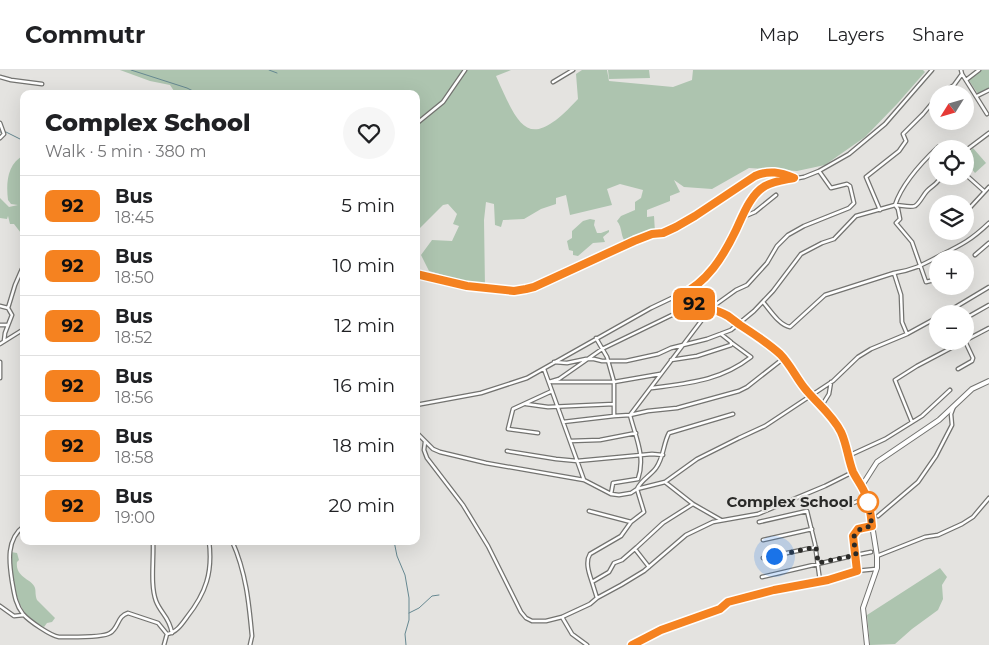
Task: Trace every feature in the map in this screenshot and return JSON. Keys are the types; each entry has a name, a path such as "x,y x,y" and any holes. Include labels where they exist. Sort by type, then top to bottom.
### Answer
{"main road":[{"path":"867,645 863,608 877,568 877,556 863,484 877,462 927,430 946,415 972,389 989,382"}],"street":[{"path":"420,121 443,102 465,70"},
{"path":"553,82 574,70"},
{"path":"420,404 481,393 527,378 596,338 651,308 679,296 703,281 715,267 753,198 766,186 775,182 804,177 849,154 878,130 932,70"},
{"path":"962,70 962,74 987,114"},
{"path":"966,80 979,70"},
{"path":"954,85 962,74"},
{"path":"0,77 42,84"},
{"path":"977,96 989,90"},
{"path":"880,210 866,177 899,151 906,141 903,134 929,107"},
{"path":"0,123 4,132 0,138"},
{"path":"974,144 989,133"},
{"path":"929,156 897,198 895,206 898,209 900,219 896,223 912,242 926,282 929,281"},
{"path":"630,415 711,308 730,294 747,285 767,263 777,246 788,235 804,226 849,208 854,203 850,186 847,184 831,188 819,171"},
{"path":"420,275 467,286 514,291 534,287 648,235 668,231 695,216 755,176 763,173 777,172 794,178"},
{"path":"974,183 984,192"},
{"path":"554,362 567,363 586,359 608,362 632,360 658,354 671,348 730,330 763,302 801,254 822,242 834,239 856,216 895,206 916,206 928,190 935,185"},
{"path":"974,203 989,187"},
{"path":"742,217 755,212 776,195"},
{"path":"763,302 786,327 790,327 825,295 894,273 920,267 970,240 989,223"},
{"path":"975,255 989,243"},
{"path":"4,341 12,315 8,308 14,285 20,273"},
{"path":"894,273 901,295 902,322 907,334"},
{"path":"959,305 989,287"},
{"path":"679,296 698,307 711,308 730,317 784,358 810,395 829,414 838,428 853,472 863,489"},
{"path":"974,313 989,304"},
{"path":"0,306 8,308"},
{"path":"549,382 559,378 602,349 676,314 701,321"},
{"path":"420,436 433,449 452,455 486,463 584,480 611,494 631,493 665,482 697,459 765,426 831,382 858,357 929,322"},
{"path":"0,325 8,325"},
{"path":"974,336 989,328"},
{"path":"0,344 20,331"},
{"path":"652,388 687,384 726,373 751,357 721,334"},
{"path":"596,338 608,362 614,382 614,416"},
{"path":"671,360 697,356 728,347 732,343"},
{"path":"912,422 894,380 948,350"},
{"path":"958,369 974,358 970,350"},
{"path":"563,422 677,408 739,391 747,387 784,358"},
{"path":"0,362 0,378"},
{"path":"544,368 584,480"},
{"path":"549,382 614,382 660,374"},
{"path":"821,407 829,394 831,382"},
{"path":"848,456 885,439 922,416 950,390"},
{"path":"538,433 508,429 513,408 526,404 552,391"},
{"path":"526,404 548,408 614,404"},
{"path":"878,516 918,482 936,456 952,425 951,414 955,406"},
{"path":"597,598 588,566 588,558 590,554 621,536 631,522 644,512 637,490 640,482 656,468 663,455 669,433 733,414"},
{"path":"611,494 613,483 638,479 641,456 630,415"},
{"path":"570,442 600,440 636,433"},
{"path":"425,442 425,454 485,540 523,615 526,618 538,621 562,617 590,604 649,566 686,535 713,522 758,514 853,472"},
{"path":"507,451 556,460 577,461 652,454 663,455"},
{"path":"665,482 693,504 722,521"},
{"path":"842,507 867,498"},
{"path":"877,556 938,535 962,524 973,517 989,498"},
{"path":"592,582 609,572 614,563 622,560 663,523 693,504"},
{"path":"760,522 806,510 816,547 820,581"},
{"path":"589,512 631,522"},
{"path":"857,571 854,532 858,529 872,526"},
{"path":"763,540 812,529"},
{"path":"20,530 15,536 9,560 18,606 24,615 53,636 59,638 109,634 116,628 121,616 128,613 158,623 167,634"},
{"path":"153,545 153,575 156,600 170,622 172,633"},
{"path":"167,634 172,633 181,625 202,594 210,566 209,545"},
{"path":"234,545 246,581 252,636 250,645"},
{"path":"763,558 816,547"},
{"path":"635,549 649,566"},
{"path":"762,577 871,552"},
{"path":"632,645 661,630 720,609 728,602 857,571 877,568"},
{"path":"0,606 14,616 24,615"},
{"path":"562,617 572,634 587,645"},
{"path":"164,645 167,634"}],"green space":[{"path":"120,70 511,70 496,76 504,95 520,121 528,128 537,129 548,125 578,99 576,74 582,70 607,70 609,81 673,87 692,80 693,70 923,70 925,72 865,137 825,165 797,171 749,168 712,189 684,187 674,180 680,192 670,196 670,201 647,210 647,217 654,216 655,232 626,242 617,221 621,216 635,210 635,202 641,198 643,190 620,184 607,189 612,205 570,215 566,195 556,198 556,204 541,209 524,219 503,220 501,227 495,225 494,204 486,202 484,220 485,287 429,271 421,255 432,240 452,241 459,226 453,224 457,214 448,204 443,205 420,228 420,90 173,90 170,85 150,81"},
{"path":"608,70 649,70 650,78 609,79"},
{"path":"981,70 989,70 989,89 978,94 974,85 968,79"},
{"path":"974,149 986,163 975,173 974,172"},
{"path":"20,158 20,232 14,224 10,224 8,216 7,219 0,218 0,198 9,207 18,205 11,204 8,200 7,187 11,169"},
{"path":"595,220 594,225 597,233 609,230 603,237 605,242 593,243 578,256 573,255 573,251 569,250 567,241 572,238 572,231 583,221"},
{"path":"11,552 17,553 19,572 34,585 37,600 55,618 44,627 34,622 21,606 14,585"},
{"path":"940,568 947,577 942,585 943,599 938,610 895,644 870,645 867,615"}],"waterway":[{"path":"131,70 191,90"},
{"path":"269,70 277,73"},
{"path":"0,132 6,132 20,139"},
{"path":"395,545 405,575 409,598 409,620 405,634 406,645"},
{"path":"409,613 419,608 432,596 439,595"}],"bus line":[{"name":"92","path":"420,275 467,286 514,291 534,287 648,235 668,231 695,216 755,176 763,173 777,172 794,178 775,182 759,190 748,206 715,267 703,281 679,296 698,307 711,308 721,312 771,346 784,358 804,388 834,421 841,434 853,472 866,495 869,506 872,526 858,529 854,532 853,536 857,571 828,580 774,590 728,602 720,609 661,630 632,645"}],"place":[{"name":"Complex School","path":"868,502"}],"route":[{"path":"774,556 816,547 818,563 856,555 854,532 858,529 872,526 868,502"}]}
